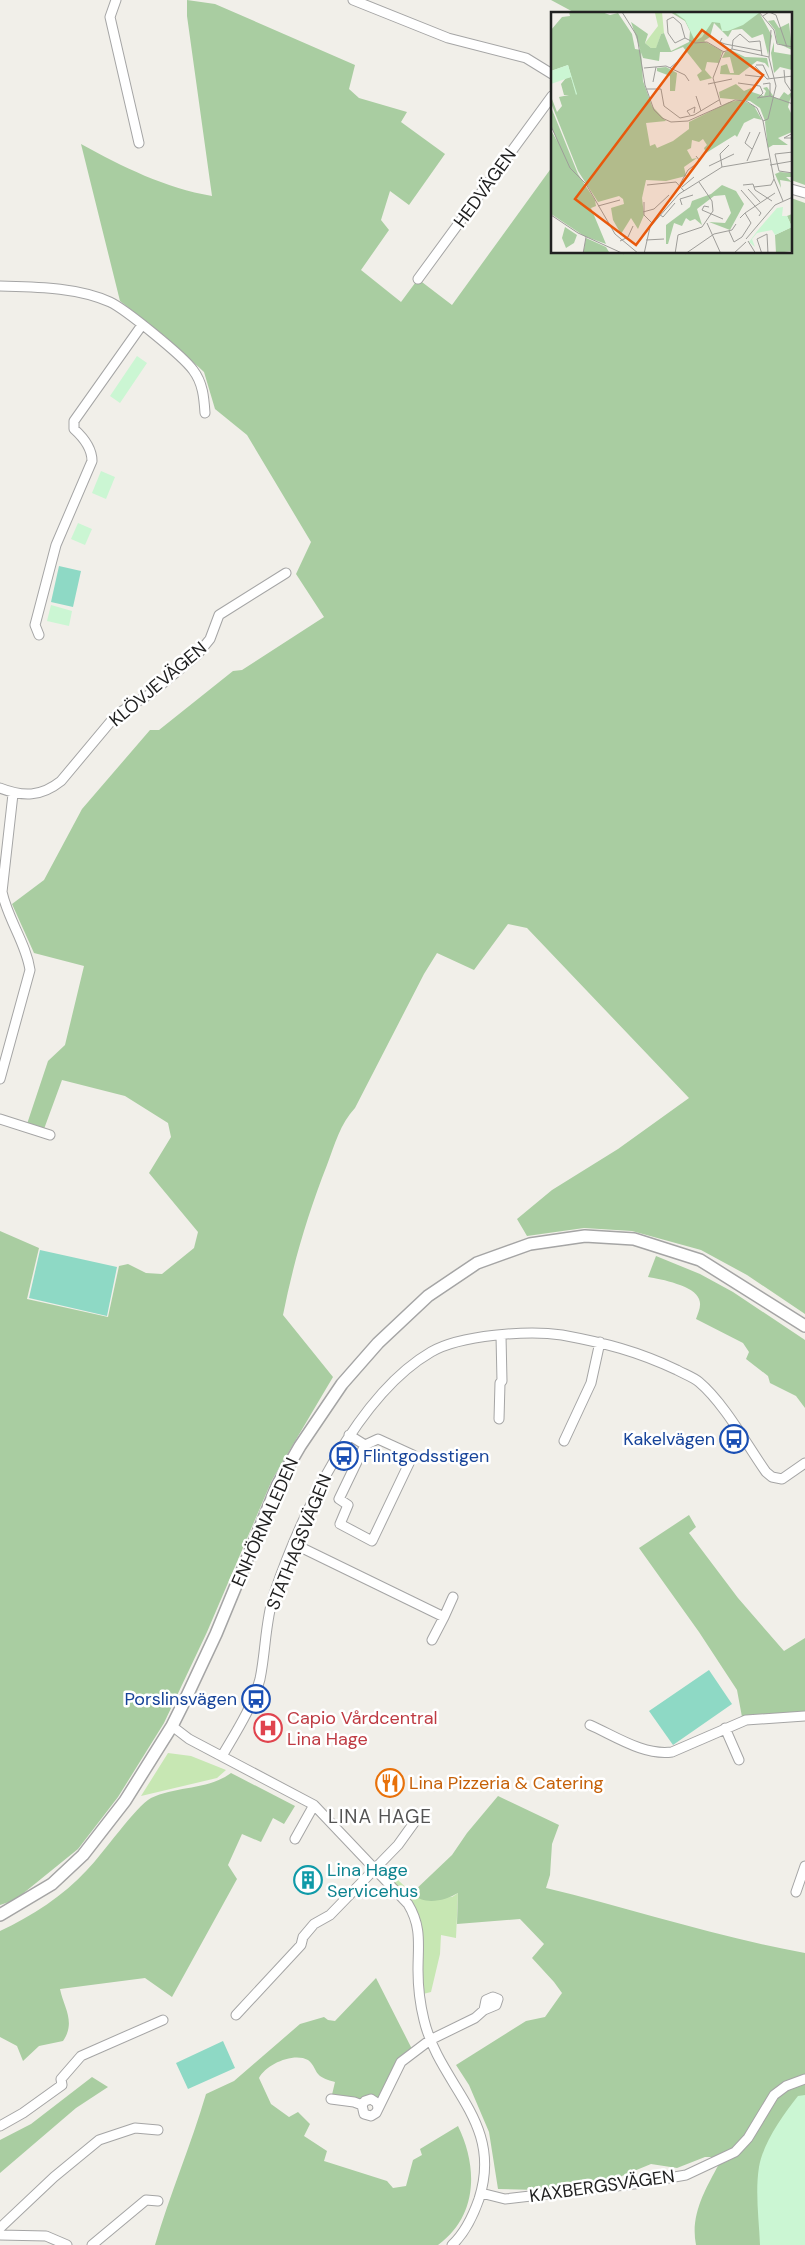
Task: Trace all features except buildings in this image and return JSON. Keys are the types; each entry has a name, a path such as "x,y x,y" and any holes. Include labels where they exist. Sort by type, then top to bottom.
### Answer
{"street":[{"path":"116,0 110,17 140,143"},
{"path":"353,0 448,38 526,58 551,73"},
{"name":"HEDVÄGEN","path":"418,279 551,97"},
{"path":"792,188 805,193"},
{"path":"0,286 42,288 93,296 111,302 193,369 203,391 204,413"},
{"path":"39,635 35,625 51,561 92,461 91,451 83,438 74,429 74,421 142,326"},
{"name":"KLÖVJEVÄGEN","path":"0,788 13,794 33,795 43,793 61,781 117,714 150,694 197,655 210,639 219,615 286,572"},
{"path":"0,1079 30,970 28,955 5,906 2,892 13,794"},
{"path":"0,1119 50,1135"},
{"name":"ENHÖRNALEDEN","path":"0,1915 52,1884 83,1855 125,1801 172,1726 216,1634 278,1484 300,1446 342,1384 378,1343 428,1296 477,1263 530,1244 585,1236 634,1239 700,1260 805,1326"},
{"name":"STATHAGSVÄGEN","path":"222,1756 255,1693 260,1678 266,1625 270,1610 294,1544 330,1468 350,1435 380,1397 401,1374 423,1357 457,1342 501,1336 550,1334 600,1342 653,1359 698,1380 711,1394 762,1466 772,1477 782,1479 805,1463"},
{"path":"499,1419 500,1383 502,1381 501,1336"},
{"path":"564,1441 591,1383 600,1342"},
{"path":"350,1435 366,1445"},
{"path":"378,1439 413,1455 372,1541 340,1524 348,1505 339,1499 366,1445 378,1439"},
{"path":"294,1544 444,1617"},
{"path":"432,1640 453,1597"},
{"path":"590,1725 649,1752 662,1754 672,1752 746,1720 805,1716"},
{"path":"172,1726 189,1739 314,1805 373,1870 408,1904 416,1919 420,1995 424,2020 430,2040 472,2115 485,2154 485,2172 481,2193 474,2213 466,2228 452,2245"},
{"path":"725,1728 739,1760"},
{"path":"295,1839 314,1805"},
{"path":"236,2015 301,1944 314,1924 330,1915 398,1845 416,1820"},
{"path":"796,1892 805,1866"},
{"path":"331,2099 362,2105 365,2100 371,2099 376,2101 378,2108 400,2062 418,2052 430,2040 475,2018 484,2010"},
{"path":"0,2126 23,2113 62,2085 61,2079 81,2056 163,2020"},
{"name":"KAXBERGSVÄGEN","path":"481,2193 506,2199 634,2184 686,2175 735,2152 748,2138 774,2095 786,2086 805,2079"},
{"path":"0,2228 54,2177 99,2140 135,2128 158,2130"},
{"path":"92,2245 146,2200 158,2201"},
{"path":"0,2234 46,2236 67,2245"}],"green space":[{"path":"187,0 215,4 355,65 349,89 359,98 407,112 401,122 445,154 409,205 390,191 381,220 389,230 361,270 401,302 418,279 452,305 551,168 551,254 792,254 792,198 805,203 805,1314 747,1275 701,1250 632,1231 584,1228 527,1236 517,1219 552,1190 618,1149 689,1098 527,928 508,924 474,970 437,953 424,974 355,1108 345,1121 338,1135 307,1220 291,1277 283,1315 333,1377 272,1480 207,1632 164,1723 118,1797 78,1849 15,1900 0,1905 0,1231 39,1248 27,1299 108,1317 119,1266 128,1264 146,1273 162,1274 194,1248 198,1232 149,1173 171,1137 168,1123 125,1096 62,1080 44,1129 27,1124 48,1061 65,1045 84,966 34,953 12,904 44,880 82,809 150,730 159,730 233,671 242,670 324,617 296,574 311,542 247,435 215,409 204,372 166,337 120,301 81,144 145,176 178,188 212,196 187,16"},
{"path":"551,0 805,0 805,185 792,180 792,12 573,12"},
{"path":"137,356 147,363 120,403 110,396"},
{"path":"101,471 115,477 106,499 92,493"},
{"path":"78,523 92,529 85,545 71,539"},
{"path":"59,566 81,571 73,607 51,602"},
{"path":"51,605 72,611 69,626 47,621"},
{"path":"40,1250 117,1267 107,1316 29,1298"},
{"path":"656,1256 700,1274 733,1292 805,1340 805,1408 796,1396 770,1383 768,1376 746,1359 749,1352 743,1343 696,1319 700,1304 696,1294 677,1284 648,1277"},
{"path":"689,1515 696,1527 689,1533 738,1598 784,1651 805,1638 805,1712 742,1717 737,1690 699,1632 639,1548"},
{"path":"709,1670 732,1704 673,1745 649,1711"},
{"path":"168,1753 191,1756 226,1770 217,1778 141,1796"},
{"path":"231,1773 295,1806 284,1824 273,1818 261,1842 242,1834 228,1865 237,1879 172,1997 145,1978 60,1989 69,2021 67,2034 63,2041 39,2046 23,2061 17,2046 0,2037 0,1931 24,1919 68,1888 93,1863 128,1820 151,1798 171,1791 212,1782"},
{"path":"498,1796 559,1825 552,1844 550,1875 546,1888 707,1931 805,1953 805,2245 696,2245 695,2223 697,2213 704,2193 719,2164 714,2157 705,2157 677,2168 651,2164 617,2178 572,2186 538,2190 498,2189 489,2132 469,2085 456,2065 526,2021 545,2017 562,1993 532,1958 544,1944 520,1919 457,1924 458,1893 440,1900 428,1901 422,1900 412,1893 452,1855 467,1833"},
{"path":"380,1863 417,1898 452,1897 458,1893 456,1938 441,1935 440,1954 431,1992 419,1995 416,1919 378,1875"},
{"path":"376,1978 414,2053 407,2057 378,2108 365,2101 331,2099 335,2082 320,2076 308,2060 302,2058 288,2058 274,2064 259,2078 271,2104 289,2117 298,2112 310,2124 304,2136 327,2151 324,2161 387,2181 393,2188 406,2186 413,2160 422,2155 420,2149 458,2126 469,2158 470,2190 461,2220 451,2233 438,2245 155,2245 206,2094 234,2081 300,2024 324,2017 335,2021"},
{"path":"223,2041 235,2068 188,2089 176,2063"},
{"path":"92,2077 108,2087 76,2108 0,2173 0,2140 31,2124"},
{"path":"805,2095 805,2245 760,2245 757,2186 761,2158 769,2139 786,2112 798,2096"}],"place":[{"name":"Kakelvägen","path":"734,1439"},
{"name":"Flintgodsstigen","path":"344,1456"},
{"name":"Porslinsvägen","path":"256,1699"},
{"name":"Capio Vårdcentral Lina Hage","path":"268,1728"},
{"name":"Lina Pizzeria & Catering","path":"390,1783"},
{"name":"Lina Hage Servicehus","path":"308,1880"}],"district":[{"name":"LINA HAGE","path":"380,1816"}]}
